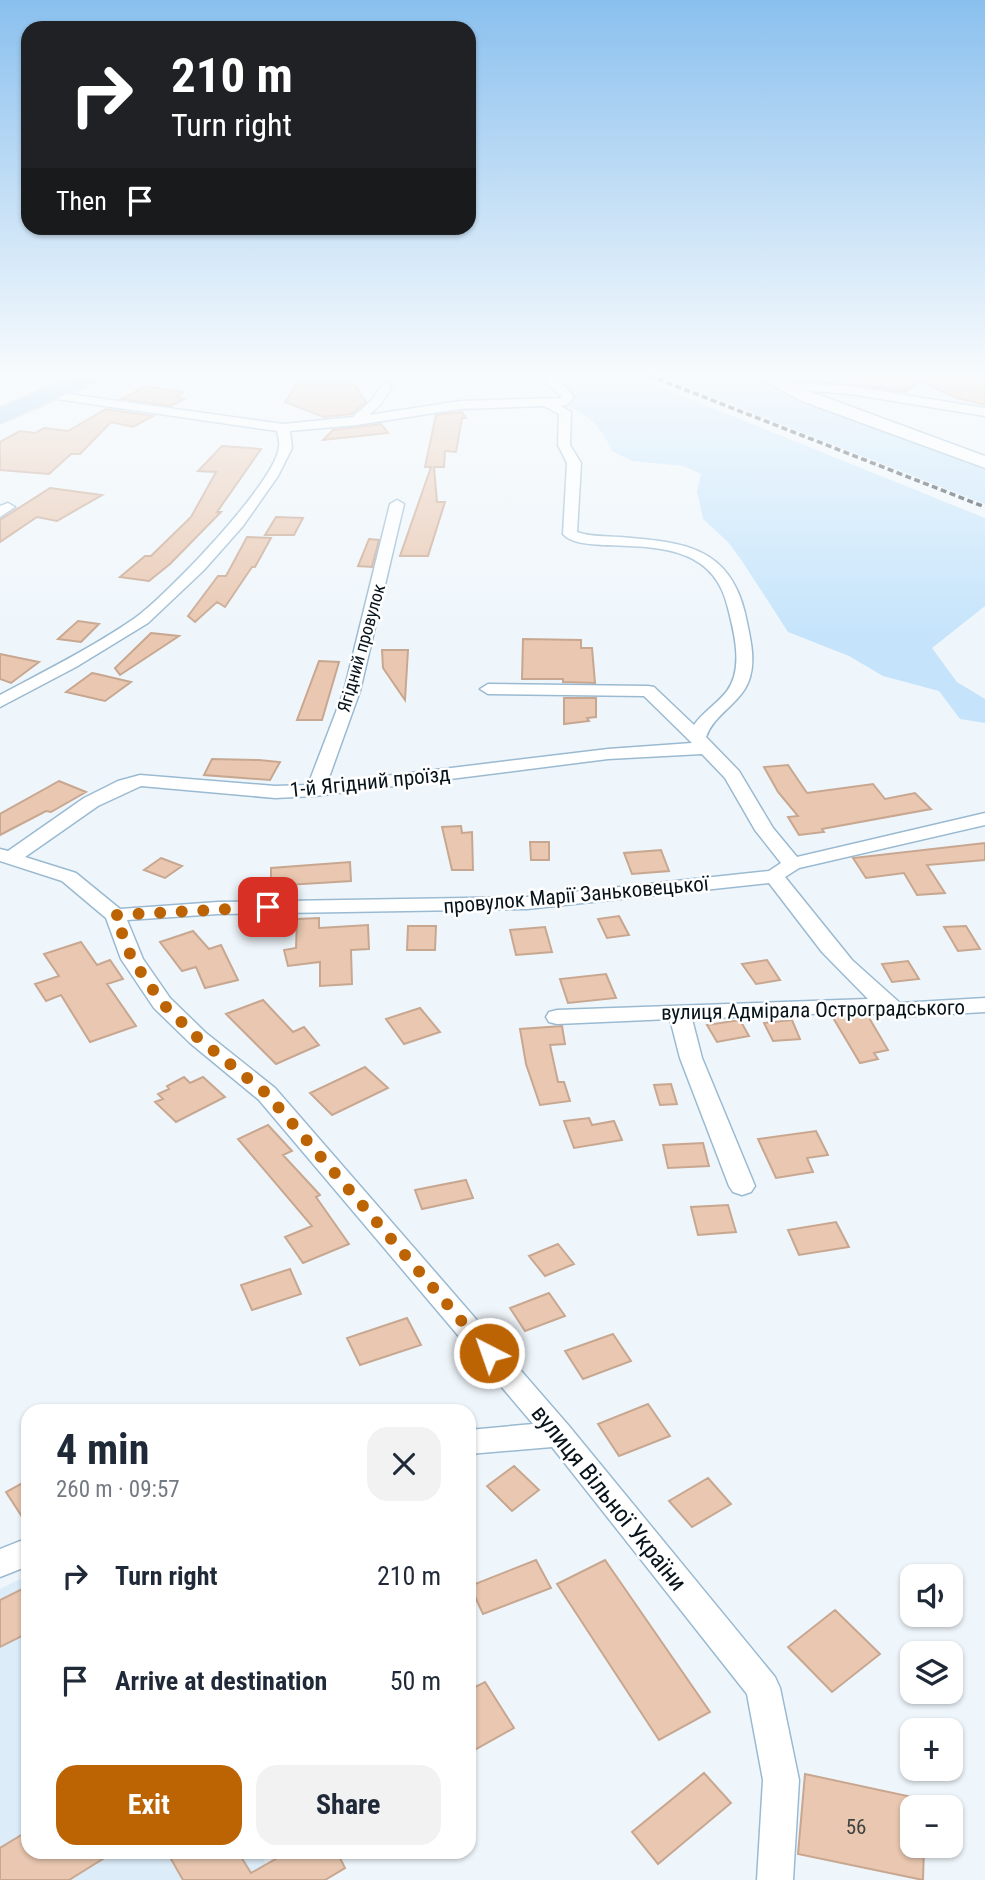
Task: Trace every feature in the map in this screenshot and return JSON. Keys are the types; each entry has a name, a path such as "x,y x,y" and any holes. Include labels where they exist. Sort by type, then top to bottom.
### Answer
{"street":[{"path":"0,702 71,664 142,620 199,567 238,523 279,460"},
{"path":"571,460 574,463 570,534 587,539 674,548 701,555 717,568 734,594 745,658 741,680 732,697 699,728 702,743"},
{"name":"Ягідний провулок","path":"315,790 352,691 397,504"},
{"path":"488,689 648,691 733,775 765,830 803,917 873,993 895,1010"},
{"name":"1-й Ягідний проїзд","path":"7,856 100,797 124,784 140,780 275,792 315,790 702,743"},
{"name":"провулок Марії Заньковецької","path":"115,915 218,908 527,903 783,870 985,819"},
{"name":"вулиця Вільної України","path":"7,856 69,877 115,915 132,959 162,1003 198,1038 267,1094 559,1434 763,1688 781,1780 775,1880"},
{"name":"вулиця Адмірала Остроградського","path":"557,1017 859,1005 895,1010 985,1005"},
{"path":"678,1012 691,1058 742,1186"},
{"path":"476,1441 559,1434"},
{"path":"0,1563 21,1555"}],"shaded area":[{"path":"629,460 841,460 985,518 985,606 932,648 957,682 985,699 985,723 960,719 939,691 883,676 849,656 788,632 728,542 703,519 697,491 701,474 684,466"},
{"path":"872,460 958,460 985,470 985,504"},
{"path":"21,1578 21,1859 264,1859 274,1880 0,1880 0,1589"}],"building":[{"path":"0,460 65,460 49,474 0,470"},
{"path":"209,460 254,460 217,512 221,512 170,564 149,581 120,577 145,556 151,556 191,517 216,472 198,471"},
{"path":"427,460 444,460 444,467 434,467 437,502 445,502 428,556 400,556 431,467 425,467"},
{"path":"50,488 102,495 57,521 37,517 0,542 0,520"},
{"path":"276,517 303,518 294,535 265,535"},
{"path":"247,537 271,538 255,567 252,567 225,607 217,602 195,622 188,616 218,576 226,576"},
{"path":"369,539 379,540 372,567 358,566"},
{"path":"78,621 99,624 81,642 58,639"},
{"path":"151,633 179,636 120,675 115,668"},
{"path":"523,639 581,640 581,648 592,648 595,683 563,682 563,679 522,679"},
{"path":"382,650 408,650 405,700 383,668"},
{"path":"0,654 39,662 11,683 0,679"},
{"path":"319,661 339,662 322,720 297,720"},
{"path":"92,673 131,682 105,701 66,692"},
{"path":"564,698 596,698 596,717 587,718 589,721 564,724"},
{"path":"212,759 280,762 270,780 204,775"},
{"path":"788,765 807,793 873,784 885,799 915,793 931,809 799,835 788,817 798,816 778,792 764,767"},
{"path":"59,781 86,792 51,812 46,811 0,835 0,814"},
{"path":"461,826 462,833 472,832 473,870 452,870 442,827"},
{"path":"530,842 549,842 549,860 531,860"},
{"path":"985,843 985,860 927,865 945,893 917,895 904,873 866,878 853,858"},
{"path":"661,850 669,871 632,874 624,853"},
{"path":"161,858 182,866 165,878 144,870"},
{"path":"350,862 351,881 271,886 271,868"},
{"path":"619,916 629,935 607,938 598,919"},
{"path":"319,918 319,928 368,925 369,949 351,950 352,984 320,986 320,962 288,966 284,950 296,948 297,919"},
{"path":"408,926 436,926 435,950 407,950"},
{"path":"966,926 980,949 958,951 944,927"},
{"path":"545,927 552,952 516,955 510,930"},
{"path":"193,931 209,949 221,945 238,980 205,988 196,967 182,971 160,942"},
{"path":"81,942 97,965 110,960 123,979 107,984 136,1026 90,1042 61,995 46,1001 35,984 59,976 44,954"},
{"path":"767,960 780,980 756,984 742,964"},
{"path":"908,961 919,979 892,982 882,964"},
{"path":"606,974 616,998 568,1003 560,979"},
{"path":"263,1000 293,1032 304,1027 319,1045 276,1064 226,1014"},
{"path":"420,1008 440,1032 404,1044 386,1019"},
{"path":"832,1016 868,1016 888,1050 874,1053 878,1059 860,1063"},
{"path":"740,1020 749,1036 717,1042 707,1025"},
{"path":"792,1020 800,1039 773,1041 764,1023"},
{"path":"562,1026 565,1044 550,1045 558,1082 564,1082 570,1101 540,1105 526,1064 520,1029"},
{"path":"365,1067 388,1088 332,1115 310,1093"},
{"path":"184,1077 190,1083 203,1077 225,1097 176,1122 155,1102 163,1099 158,1094 169,1089 167,1086"},
{"path":"671,1084 677,1104 660,1105 654,1085"},
{"path":"589,1118 592,1125 614,1121 622,1140 574,1148 564,1121"},
{"path":"268,1125 292,1151 283,1155 320,1195 316,1197 349,1244 303,1263 285,1237 312,1226 238,1139"},
{"path":"816,1131 828,1155 807,1158 813,1172 776,1178 758,1139"},
{"path":"703,1143 709,1166 668,1168 663,1145"},
{"path":"466,1180 473,1198 422,1209 415,1190"},
{"path":"728,1205 736,1232 698,1235 691,1207"},
{"path":"836,1222 849,1247 799,1255 788,1230"},
{"path":"558,1244 574,1264 545,1276 529,1256"},
{"path":"290,1269 301,1294 252,1310 241,1285"},
{"path":"549,1293 565,1316 525,1331 510,1308"},
{"path":"407,1318 421,1345 360,1365 347,1338"},
{"path":"613,1334 631,1361 583,1379 565,1351"},
{"path":"648,1404 670,1436 619,1456 598,1424"},
{"path":"514,1466 539,1490 512,1511 487,1486"},
{"path":"708,1478 731,1504 692,1527 669,1501"},
{"path":"21,1484 21,1515 6,1492"},
{"path":"536,1560 551,1588 483,1614 476,1599 476,1584"},
{"path":"605,1560 710,1712 659,1740 557,1584"},
{"path":"21,1590 21,1636 0,1647 0,1600"},
{"path":"835,1610 880,1654 832,1692 788,1647"},
{"path":"485,1682 514,1728 476,1749 476,1686"},
{"path":"704,1773 731,1803 658,1864 632,1832"},
{"path":"805,1774 903,1795 900,1795 900,1858 924,1858 923,1880 798,1854"},
{"path":"21,1835 21,1859 103,1859 69,1880 0,1880 0,1848"},
{"path":"171,1859 242,1859 251,1873 276,1859 340,1859 345,1868 325,1880 183,1880"}],"railway":[{"path":"864,460 985,507"}],"route":[{"path":"268,907 115,915 132,959 162,1003 198,1038 267,1094 489,1353"}]}
